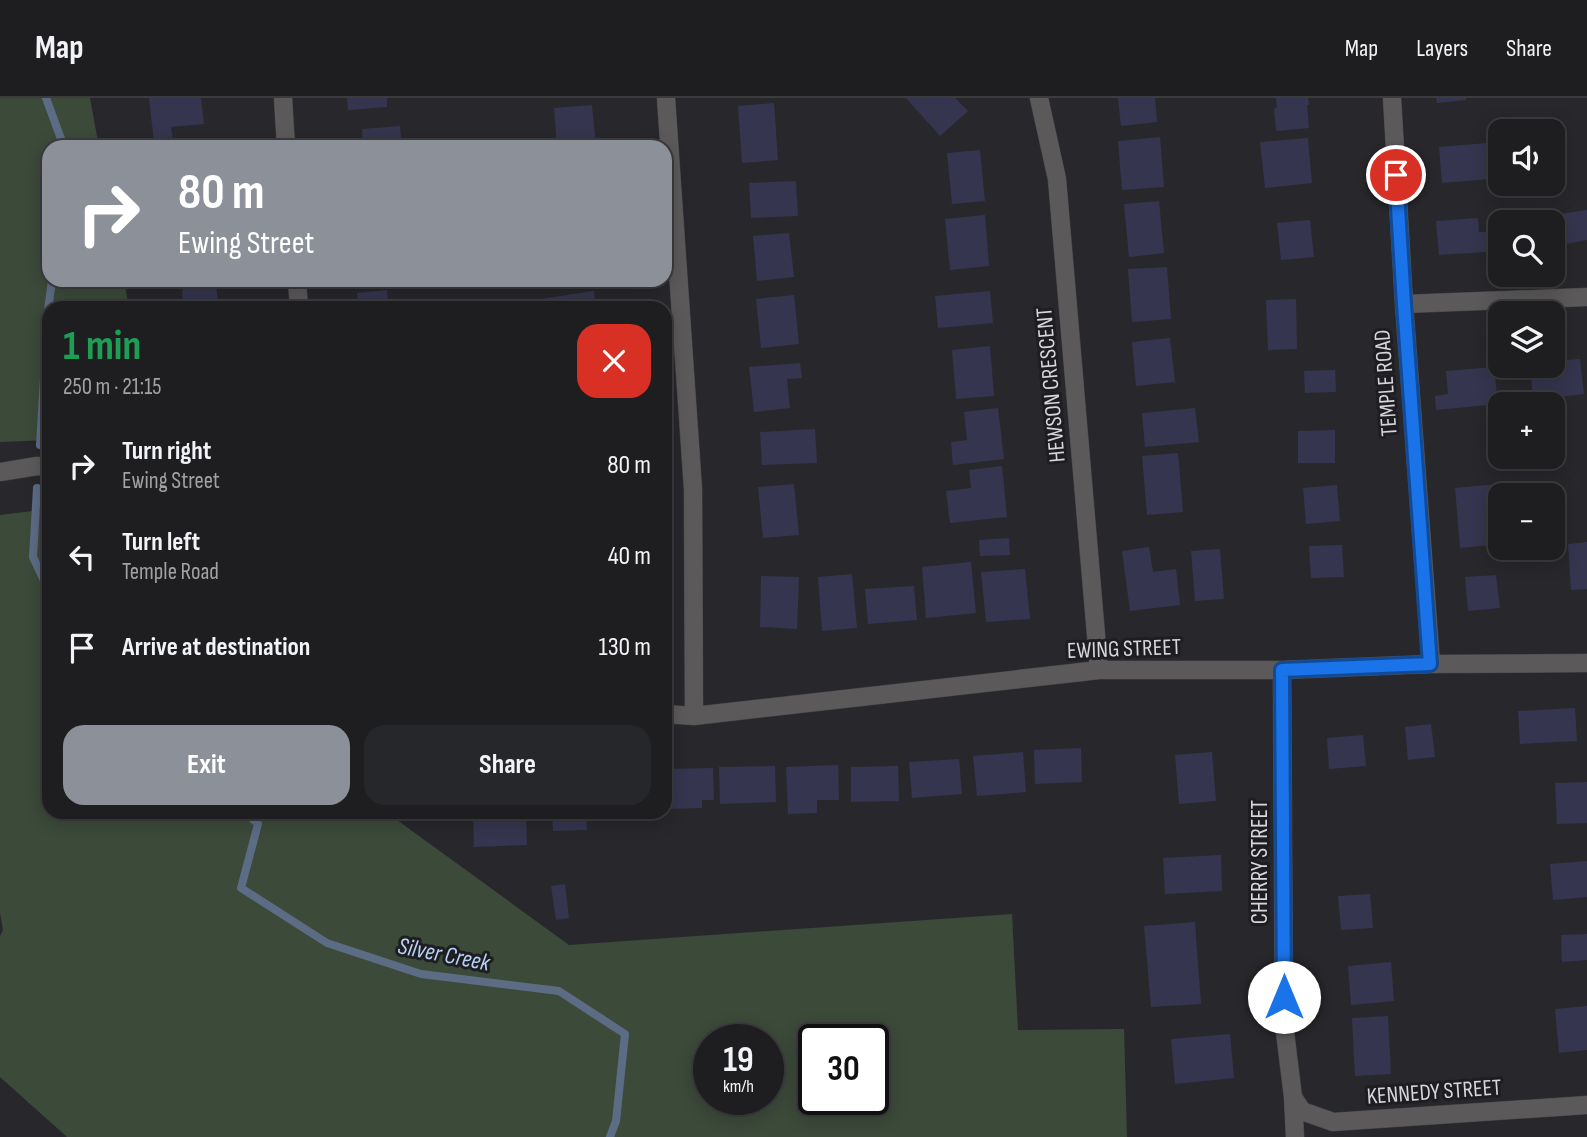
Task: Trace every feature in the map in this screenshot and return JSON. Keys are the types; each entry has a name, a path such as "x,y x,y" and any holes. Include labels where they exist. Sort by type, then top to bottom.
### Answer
{"street":[{"path":"283,98 286,140"},
{"path":"666,98 669,140"},
{"name":"HEWSON CRESCENT","path":"1039,98 1056,179 1098,670"},
{"name":"TEMPLE ROAD","path":"1392,98 1430,664"},
{"path":"672,188 692,489 694,716"},
{"path":"1404,304 1587,297"},
{"path":"0,472 42,466"},
{"name":"EWING STREET","path":"672,714 694,716 1098,670 1282,670 1430,664 1587,663"},
{"name":"CHERRY STREET","path":"1282,670 1284,1024 1295,1137"},
{"name":"KENNEDY STREET","path":"1293,1097 1302,1111 1333,1122 1587,1105"}],"green space":[{"path":"0,98 90,98 98,140 42,140 42,287 125,287 128,301 42,301 42,440 0,442"},
{"path":"42,510 42,819 396,819 569,945 1012,914 1018,1030 1124,1029 1127,1137 67,1137 0,1077 0,936 3,930 0,913 0,515"}],"building":[{"path":"149,98 201,98 204,124 171,127 173,140 154,140"},
{"path":"347,98 387,98 387,107 348,110"},
{"path":"906,98 955,98 968,111 940,136"},
{"path":"1118,98 1155,98 1157,122 1121,126"},
{"path":"1276,98 1308,98 1309,128 1276,131"},
{"path":"1436,98 1466,98 1466,100 1437,103"},
{"path":"774,103 778,160 742,163 738,106"},
{"path":"592,105 595,140 556,140 554,108"},
{"path":"400,126 401,140 363,140 362,129"},
{"path":"1160,137 1164,187 1122,190 1118,141"},
{"path":"1308,138 1312,183 1265,188 1260,142"},
{"path":"1487,143 1488,179 1442,183 1439,147"},
{"path":"980,150 985,201 952,204 947,153"},
{"path":"796,181 798,216 751,218 749,183"},
{"path":"1159,201 1164,253 1129,257 1124,204"},
{"path":"1587,210 1587,240 1566,244 1565,213"},
{"path":"985,215 989,266 950,270 945,219"},
{"path":"1478,218 1479,232 1488,232 1488,252 1439,255 1436,221"},
{"path":"1310,220 1314,257 1281,260 1277,223"},
{"path":"789,233 794,277 757,281 753,236"},
{"path":"1167,267 1171,319 1132,322 1128,269"},
{"path":"182,287 216,287 218,301 183,301"},
{"path":"387,290 388,301 358,301 357,293"},
{"path":"594,291 595,301 541,301"},
{"path":"990,291 993,323 938,328 935,296"},
{"path":"794,295 799,344 761,348 756,299"},
{"path":"1296,299 1297,349 1268,350 1266,300"},
{"path":"1170,338 1175,382 1136,386 1132,342"},
{"path":"990,346 994,396 956,399 952,350"},
{"path":"1580,359 1584,394 1565,396 1565,392 1532,392 1531,378 1565,378 1565,360"},
{"path":"800,363 802,378 787,379 790,408 754,412 749,367"},
{"path":"1488,368 1488,378 1495,378 1497,392 1488,392 1488,405 1436,410 1435,396 1448,394 1446,371"},
{"path":"1335,370 1336,392 1305,393 1304,371"},
{"path":"998,408 1004,459 953,465 951,442 967,440 964,412"},
{"path":"1195,408 1199,442 1145,447 1142,413"},
{"path":"815,429 817,463 762,465 760,432"},
{"path":"1335,430 1335,463 1298,463 1298,431"},
{"path":"1178,453 1183,512 1147,515 1142,456"},
{"path":"1002,466 1007,517 950,523 946,491 971,488 969,470"},
{"path":"794,484 799,535 763,538 758,487"},
{"path":"1337,485 1340,521 1306,524 1303,488"},
{"path":"1488,485 1488,545 1460,548 1455,488"},
{"path":"1009,538 1010,555 980,556 979,540"},
{"path":"1587,542 1587,589 1571,590 1568,544"},
{"path":"1342,545 1344,577 1311,578 1309,546"},
{"path":"1149,547 1153,572 1176,569 1180,605 1130,611 1122,551"},
{"path":"1220,549 1224,599 1195,601 1191,551"},
{"path":"971,562 976,613 926,618 922,567"},
{"path":"1025,569 1030,619 986,622 981,572"},
{"path":"852,574 857,628 822,631 818,577"},
{"path":"1496,575 1500,608 1468,611 1465,577"},
{"path":"761,576 799,577 797,629 760,627"},
{"path":"914,586 917,620 868,624 865,589"},
{"path":"1575,708 1577,741 1520,744 1518,711"},
{"path":"1431,724 1435,757 1408,760 1405,727"},
{"path":"1363,735 1366,766 1329,769 1327,738"},
{"path":"1081,748 1082,782 1035,784 1034,750"},
{"path":"1023,752 1026,792 977,796 973,756"},
{"path":"1212,752 1216,801 1179,804 1175,755"},
{"path":"959,759 962,794 912,798 909,762"},
{"path":"838,765 839,800 817,800 817,813 788,814 786,767"},
{"path":"775,766 776,802 720,804 719,767"},
{"path":"898,766 899,801 851,802 851,767"},
{"path":"713,768 714,800 702,800 702,808 672,809 672,769"},
{"path":"1587,782 1587,823 1557,824 1555,783"},
{"path":"473,819 526,819 527,845 474,847"},
{"path":"552,819 586,819 587,830 553,831"},
{"path":"1221,855 1222,891 1165,894 1163,858"},
{"path":"1587,861 1587,897 1553,900 1550,864"},
{"path":"565,884 569,918 556,920 551,886"},
{"path":"1370,894 1373,928 1341,930 1338,896"},
{"path":"1195,922 1201,1004 1151,1007 1144,926"},
{"path":"1587,934 1587,960 1562,962 1561,935"},
{"path":"1391,962 1394,1001 1351,1005 1348,966"},
{"path":"1587,1006 1587,1050 1559,1053 1555,1009"},
{"path":"1388,1016 1391,1074 1355,1076 1352,1018"},
{"path":"1230,1034 1234,1078 1175,1084 1171,1039"}],"waterway":[{"name":"Silver Creek","path":"46,98 61,140"},
{"name":"Silver Creek","path":"49,301 51,287"},
{"name":"Silver Creek","path":"40,445 42,411"},
{"name":"Silver Creek","path":"37,488 33,557 42,576"},
{"name":"Silver Creek","path":"253,819 258,824 241,888 327,943 421,974 559,991 625,1034 616,1121 610,1137"}],"route":[{"path":"1284,997 1282,670 1430,664 1396,175"}]}
